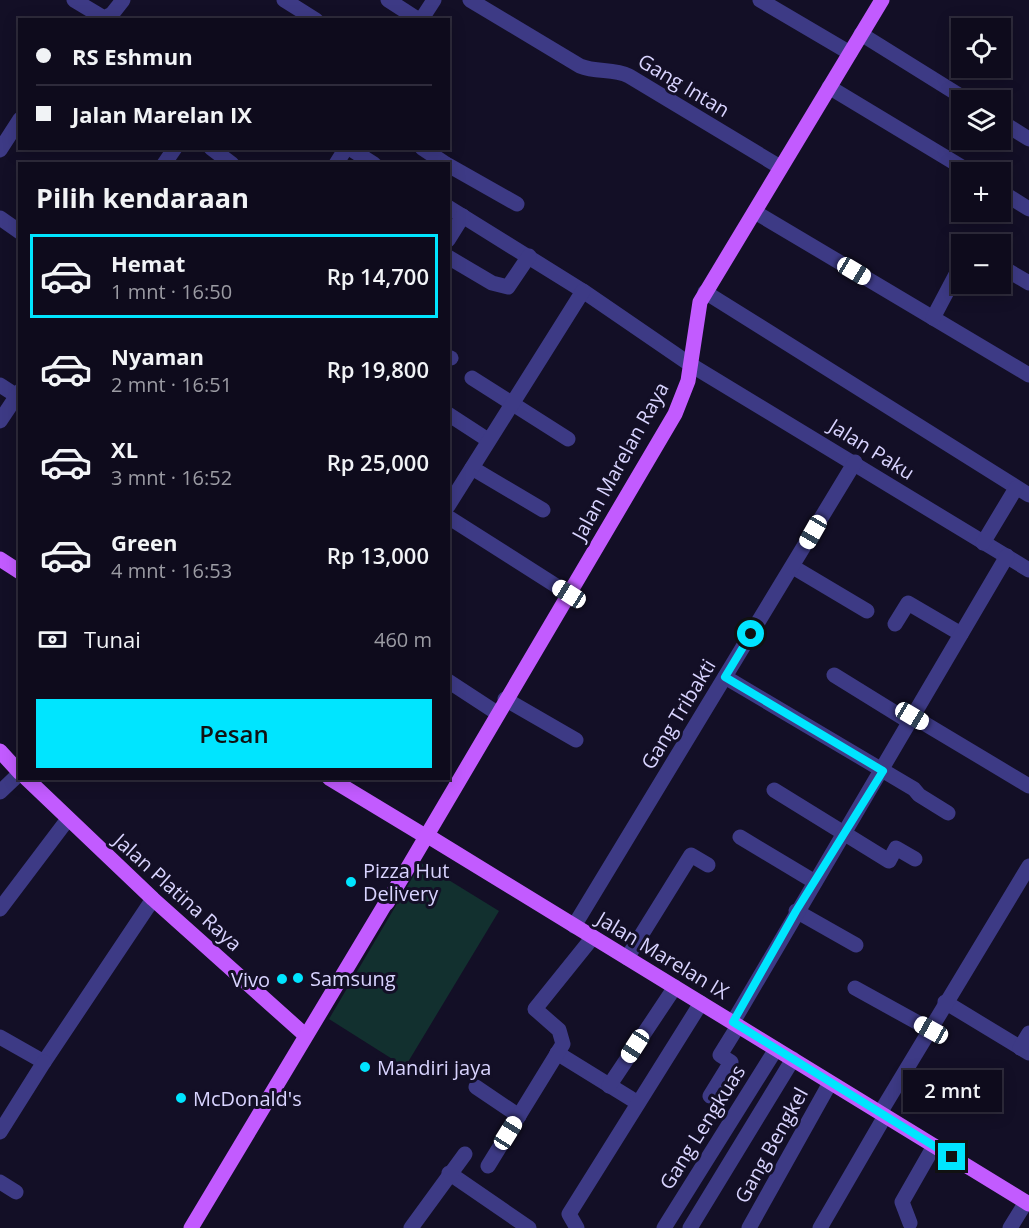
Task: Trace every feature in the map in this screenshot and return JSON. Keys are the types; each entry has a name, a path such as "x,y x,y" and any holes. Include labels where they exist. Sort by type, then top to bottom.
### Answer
{"main road":[{"name":"Jalan Marelan Raya","path":"191,1228 305,1035 387,903 424,835 460,780 505,699 675,414 691,365 695,321 705,292 882,0"},
{"path":"0,559 18,571"},
{"path":"0,751 18,771"},
{"name":"Jalan Platina Raya","path":"28,780 153,899 305,1035"},
{"name":"Jalan Marelan IX","path":"332,780 1028,1203"}],"street":[{"path":"74,0 84,15 104,18 112,14 123,0"},
{"path":"284,0 313,18"},
{"path":"388,0 417,18"},
{"path":"421,18 434,0"},
{"name":"Gang Intan","path":"470,0 580,66 599,71 619,71 629,76 780,167"},
{"path":"760,0 850,53"},
{"path":"861,34 951,90"},
{"path":"829,87 953,162"},
{"path":"0,150 18,122"},
{"path":"1011,128 1029,139"},
{"path":"214,150 229,162"},
{"path":"425,150 442,162"},
{"path":"343,152 369,162"},
{"path":"450,167 517,204"},
{"path":"1011,198 1029,209"},
{"name":"Jalan Paku","path":"450,208 583,291 691,365 855,462 1029,570"},
{"path":"755,212 1029,375"},
{"path":"450,237 464,216"},
{"path":"0,218 18,231"},
{"path":"450,258 492,283 508,287 529,256"},
{"path":"1011,273 1029,283"},
{"path":"933,318 951,284"},
{"path":"450,503 583,291"},
{"path":"705,292 1023,491 983,543"},
{"path":"472,378 568,440"},
{"path":"0,385 18,395 0,421"},
{"path":"450,415 488,440"},
{"name":"Gang Tribakti","path":"574,926 855,462"},
{"path":"472,468 543,510"},
{"path":"450,518 569,594"},
{"path":"711,1096 731,1062 720,1055 796,911 883,771 1007,556"},
{"path":"793,567 867,611"},
{"path":"895,624 908,603 961,634"},
{"path":"834,675 1029,786"},
{"path":"725,677 914,789 918,795 948,813"},
{"path":"450,682 497,713"},
{"path":"505,699 576,740"},
{"path":"0,792 18,775"},
{"path":"774,790 889,861 896,848 915,860"},
{"path":"0,909 68,819"},
{"path":"740,837 815,882"},
{"path":"627,958 691,855 708,865"},
{"path":"820,1228 945,1002 1029,866"},
{"path":"0,1132 153,899"},
{"path":"796,911 856,945"},
{"path":"488,1166 563,1044 562,1035 535,1009 593,937"},
{"path":"609,1086 675,987"},
{"path":"855,988 931,1030"},
{"path":"945,1002 1024,1051 1029,1034"},
{"path":"577,1228 569,1214 701,1003"},
{"path":"0,1037 44,1062"},
{"name":"Gang Lengkuas","path":"664,1228 776,1049"},
{"path":"557,1053 638,1103"},
{"path":"690,1228 793,1059"},
{"name":"Gang Bengkel","path":"749,1228 830,1083"},
{"path":"476,1087 519,1116"},
{"path":"910,1223 902,1202 934,1146"},
{"path":"411,1228 465,1154"},
{"path":"449,1173 529,1228"},
{"path":"0,1182 16,1192"},
{"path":"1010,1228 1028,1203"}],"green space":[{"path":"421,863 499,911 405,1067 329,1019"}],"place":[{"name":"Pizza Hut Delivery","path":"351,882"},
{"name":"Samsung","path":"298,978"},
{"name":"Vivo","path":"282,979"},
{"name":"Mandiri jaya","path":"365,1067"},
{"name":"McDonald's","path":"181,1098"}],"route":[{"path":"751,634 725,677 883,771 796,911 733,1022 952,1157"}]}
